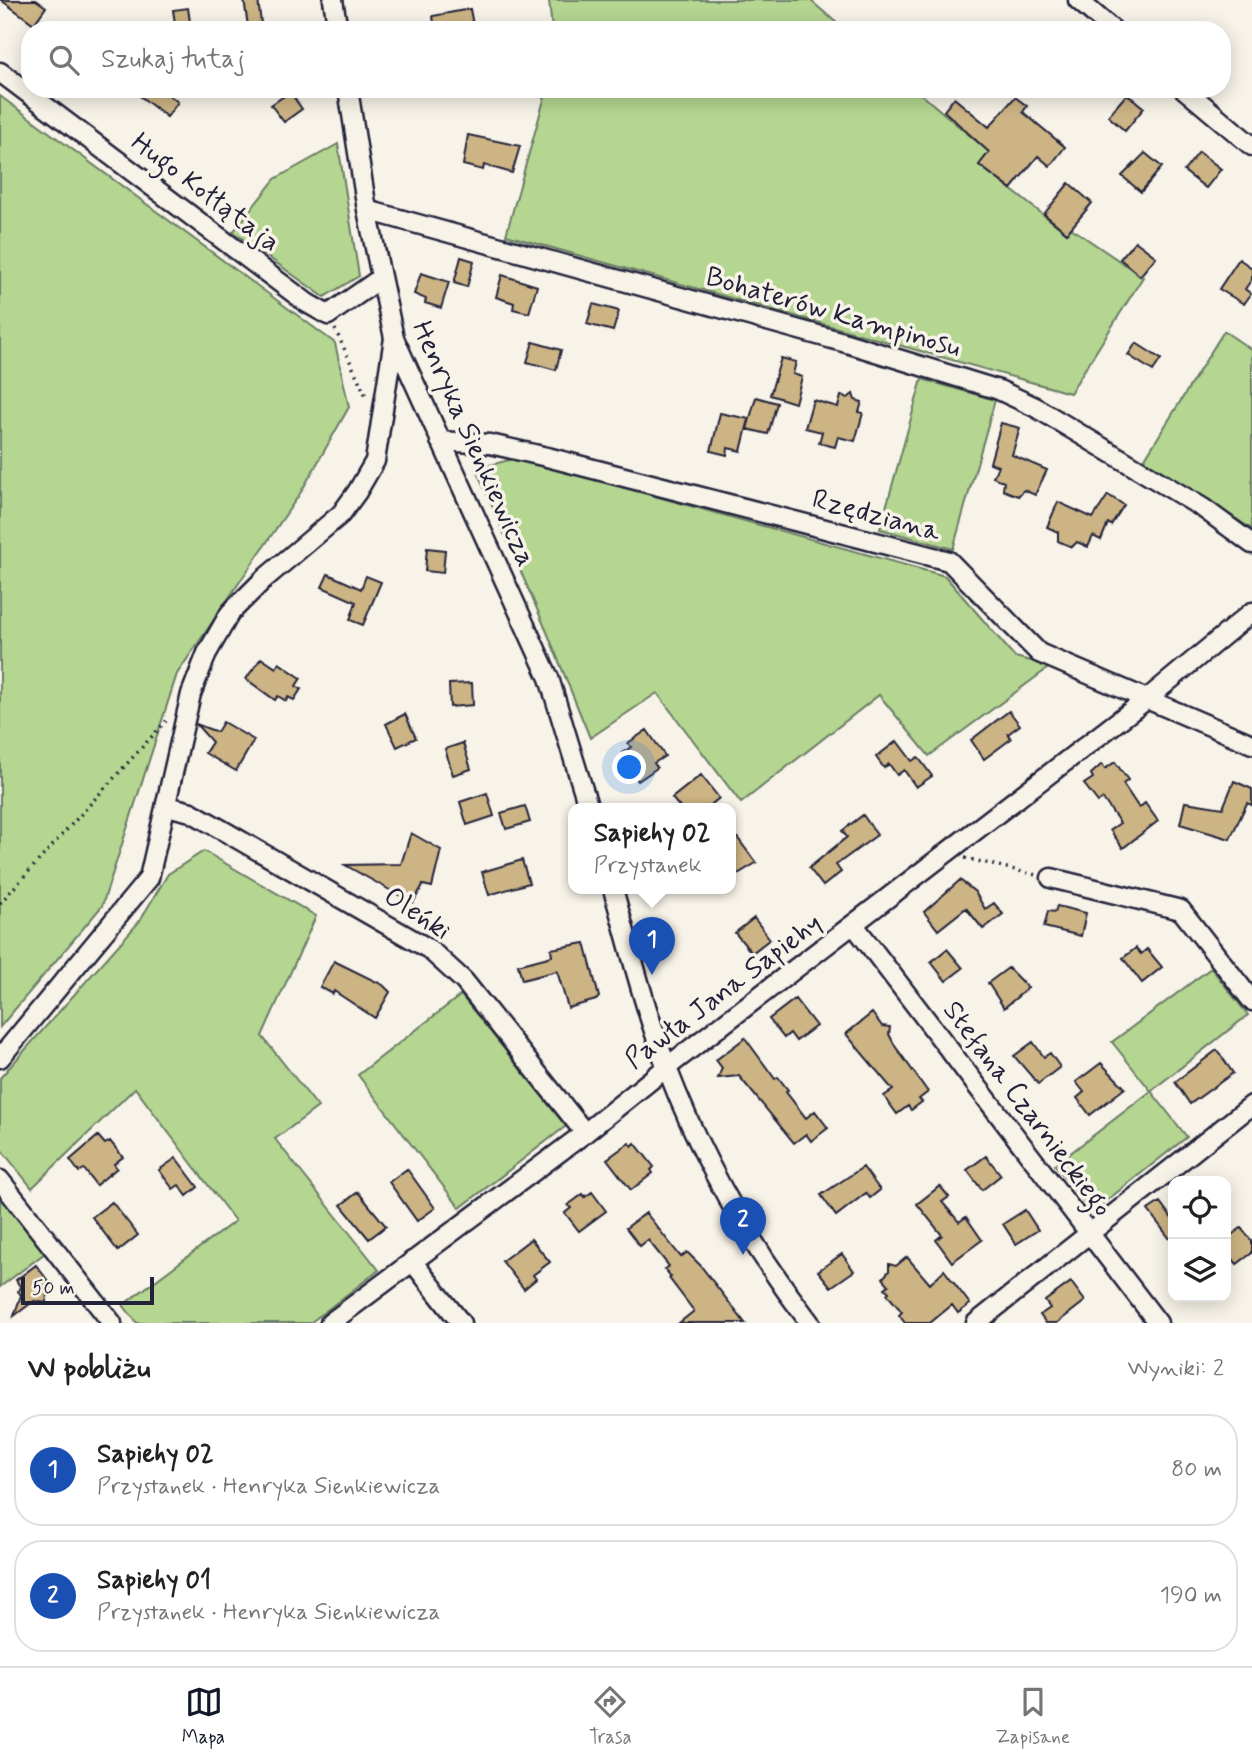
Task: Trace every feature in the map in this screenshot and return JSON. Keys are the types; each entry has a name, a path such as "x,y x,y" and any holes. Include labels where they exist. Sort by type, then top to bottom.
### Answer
{"street":[{"path":"333,0 336,21"},
{"path":"1077,0 1102,21"},
{"name":"Hugo Kołłątaja","path":"0,72 21,88"},
{"name":"Hugo Kołłątaja","path":"35,98 328,315"},
{"name":"Henryka Sienkiewicza","path":"349,98 367,210 394,338 549,678 587,803"},
{"path":"1195,98 1252,146"},
{"name":"Bohaterów Kampinosu","path":"367,210 923,365 999,390 1035,407 1192,501 1252,544"},
{"path":"328,315 381,278"},
{"path":"0,1058 149,878 191,694 207,653 230,613 264,579 341,514 357,492 375,461 394,338"},
{"name":"Rzędziana","path":"440,440 490,444 524,452 949,561 1039,653 1252,744"},
{"name":"Pawła Jana Sapiehy","path":"330,1323 585,1133 667,1067 1147,699 1252,612"},
{"name":"Oleńki","path":"167,806 191,811 429,949 464,981 585,1133"},
{"path":"1051,878 1181,910 1252,1001"},
{"path":"615,894 667,1067 697,1141 757,1250 810,1323"},
{"name":"Stefana Czarnieckiego","path":"854,925 1158,1323"},
{"path":"976,1323 1252,1105"},
{"path":"0,1180 112,1323"},
{"path":"412,1261 461,1323"}],"path":[{"path":"328,315 359,378 363,394 381,412"},
{"path":"0,903 191,694"},
{"path":"946,854 1051,878"}],"green space":[{"path":"549,0 810,0 834,21 551,21"},
{"path":"0,96 335,343 349,407 301,492 177,674 102,906 0,1027"},
{"path":"544,98 926,98 989,152 979,165 1067,233 1071,228 1143,277 1070,393 506,235"},
{"path":"338,144 359,276 324,297 233,232 275,179"},
{"path":"1224,331 1252,350 1252,529 1144,460"},
{"path":"922,379 995,400 953,549 880,529"},
{"path":"516,458 945,576 1015,657 1051,666 929,756 879,695 741,803 657,693 590,738 476,469"},
{"path":"204,851 316,916 262,1036 318,1107 275,1139 379,1270 310,1323 137,1323 123,1305 235,1221 135,1088 32,1188 0,1148 0,1078 139,922 168,874"},
{"path":"1211,968 1248,1015 1151,1091 1112,1042"},
{"path":"461,995 566,1126 460,1208 358,1075"},
{"path":"1151,1091 1187,1137 1092,1212 1055,1165"},
{"path":"0,1196 45,1253 0,1287"}],"building":[{"path":"1,0 36,0 46,7 36,21 30,21"},
{"path":"244,0 258,0 261,21 247,21"},
{"path":"188,8 190,21 175,21 173,10"},
{"path":"470,9 472,21 434,21 433,16"},
{"path":"143,98 173,98 178,102 167,117"},
{"path":"281,98 294,98 302,109 284,122 271,105"},
{"path":"954,98 989,127 1016,98 1027,106 1023,112 1065,147 1050,166 1038,156 1011,189 979,165 989,152 944,111"},
{"path":"1124,98 1132,98 1144,108 1125,131 1108,116"},
{"path":"468,135 520,146 512,173 484,165 483,170 463,165"},
{"path":"1199,152 1221,169 1206,188 1184,171"},
{"path":"1145,153 1162,167 1141,192 1122,176"},
{"path":"1069,183 1092,203 1067,233 1044,214"},
{"path":"1135,241 1156,257 1140,276 1120,259"},
{"path":"461,257 474,261 467,287 454,283"},
{"path":"1239,259 1252,268 1252,279 1245,289 1251,294 1244,304 1219,289"},
{"path":"421,273 449,282 441,308 425,303 426,299 414,294"},
{"path":"502,275 537,286 529,313 513,309 514,303 496,297"},
{"path":"593,304 619,311 613,331 587,324"},
{"path":"533,342 561,350 556,370 527,362"},
{"path":"1136,343 1161,359 1153,371 1128,355"},
{"path":"781,358 796,362 793,374 802,377 795,403 770,395"},
{"path":"853,394 855,400 862,402 859,412 863,413 855,441 838,437 835,447 819,443 822,432 805,428 813,400 838,407 841,396 848,398"},
{"path":"756,397 777,403 768,434 747,429"},
{"path":"720,413 749,419 741,451 728,448 727,455 711,451"},
{"path":"1001,423 1020,428 1012,455 1047,470 1035,495 1024,490 1018,496 1003,490 1004,482 993,477 998,466 990,463"},
{"path":"1108,495 1124,505 1111,525 1108,523 1101,540 1093,536 1088,547 1077,542 1072,547 1058,541 1058,532 1047,527 1058,502 1093,518"},
{"path":"427,548 445,550 443,573 425,571"},
{"path":"328,574 361,589 366,576 381,582 363,625 350,620 356,602 322,587"},
{"path":"261,658 276,668 279,663 301,678 296,686 301,689 294,700 288,697 286,701 278,696 275,700 246,679"},
{"path":"472,683 473,705 450,707 449,684"},
{"path":"1009,711 1020,725 1008,734 1011,739 984,759 971,740"},
{"path":"405,714 416,738 397,747 386,724"},
{"path":"223,722 254,740 236,771 205,753 212,742 196,724 217,732"},
{"path":"647,730 665,756 654,763 657,768 638,781 622,753 631,747 628,743"},
{"path":"897,741 912,761 918,757 932,776 916,787 904,770 897,775 889,764 884,768 876,757"},
{"path":"463,743 471,769 453,775 445,749"},
{"path":"1115,762 1128,780 1123,784 1139,808 1145,803 1158,821 1123,848 1110,830 1120,823 1103,799 1098,802 1084,784 1093,778 1091,774 1102,764 1105,769"},
{"path":"701,775 719,798 713,803 676,803 672,798"},
{"path":"1234,781 1252,789 1252,805 1247,803 1230,839 1180,824 1185,802 1223,808"},
{"path":"487,793 494,816 467,825 460,802"},
{"path":"525,806 530,822 506,829 501,813"},
{"path":"863,815 877,835 836,865 841,872 823,886 809,868 847,837 842,831"},
{"path":"411,833 441,850 432,887 423,885 413,903 345,865 401,864"},
{"path":"736,836 756,863 736,875"},
{"path":"522,860 529,883 489,895 482,872"},
{"path":"960,880 975,892 985,909 994,903 1003,914 983,929 966,908 938,930 924,912"},
{"path":"1057,906 1086,913 1081,936 1044,927 1048,911 1055,912"},
{"path":"754,918 770,939 752,953 735,933"},
{"path":"585,943 599,997 596,1000 568,1008 557,971 522,980 518,965 552,956 551,949"},
{"path":"1136,948 1141,954 1147,949 1162,967 1142,983 1123,958"},
{"path":"947,949 963,968 946,981 931,962"},
{"path":"334,961 383,985 390,992 375,1018 334,991 333,994 320,987"},
{"path":"1008,968 1028,988 1004,1008 988,983"},
{"path":"795,999 816,1026 796,1041 790,1033 784,1038 769,1019"},
{"path":"872,1013 882,1026 890,1027 889,1034 895,1046 928,1092 919,1099 922,1102 911,1110 908,1106 897,1114 884,1096 893,1090 846,1034"},
{"path":"745,1038 775,1079 778,1077 788,1090 786,1092 806,1118 815,1111 828,1128 811,1141 806,1134 794,1143 739,1076 718,1078 722,1068 716,1060"},
{"path":"1033,1042 1044,1057 1050,1053 1060,1067 1038,1084 1014,1056"},
{"path":"1217,1050 1233,1073 1190,1104 1175,1082"},
{"path":"1101,1063 1125,1088 1090,1115 1077,1098 1084,1092 1076,1082"},
{"path":"98,1136 105,1144 110,1141 123,1157 114,1164 117,1168 96,1185 84,1169 79,1172 70,1160"},
{"path":"629,1143 632,1146 635,1143 654,1167 651,1170 653,1173 631,1190 607,1159"},
{"path":"986,1156 1001,1175 982,1190 967,1170"},
{"path":"176,1158 198,1187 187,1196 179,1185 173,1189 159,1170"},
{"path":"863,1167 880,1190 870,1198 866,1193 836,1216 821,1195"},
{"path":"407,1169 435,1208 417,1221 389,1182"},
{"path":"940,1186 949,1197 942,1202 959,1222 966,1217 982,1240 952,1262 936,1240 942,1235 917,1204"},
{"path":"358,1192 386,1226 369,1239 341,1205"},
{"path":"592,1192 606,1211 579,1231 565,1213 571,1208 568,1205 583,1194 585,1197"},
{"path":"112,1202 138,1235 118,1251 92,1217"},
{"path":"1160,1202 1168,1213 1168,1236 1148,1210"},
{"path":"1025,1210 1038,1230 1016,1244 1003,1224"},
{"path":"646,1213 681,1257 687,1252 700,1265 745,1323 679,1323 694,1311 669,1278 671,1277 665,1269 669,1266 648,1240 640,1246 626,1228"},
{"path":"1241,1228 1252,1241 1252,1253 1237,1264 1231,1256 1231,1235"},
{"path":"531,1239 550,1262 533,1275 536,1279 524,1289 502,1261"},
{"path":"842,1254 854,1271 831,1287 818,1271"},
{"path":"907,1257 930,1284 944,1270 970,1304 958,1313 952,1305 930,1323 905,1323 899,1315 902,1312 887,1294 889,1292 885,1288 889,1285 883,1278 889,1271 889,1264 896,1266"},
{"path":"36,1265 55,1290 47,1296 46,1303 34,1301 14,1316 21,1295 18,1291 21,1288 16,1280"},
{"path":"1071,1282 1085,1301 1057,1323 1046,1323 1040,1315 1050,1308 1045,1301"}],"place":[{"name":"Sapiehy 02","path":"652,975"},
{"name":"Sapiehy 01","path":"743,1255"}]}
